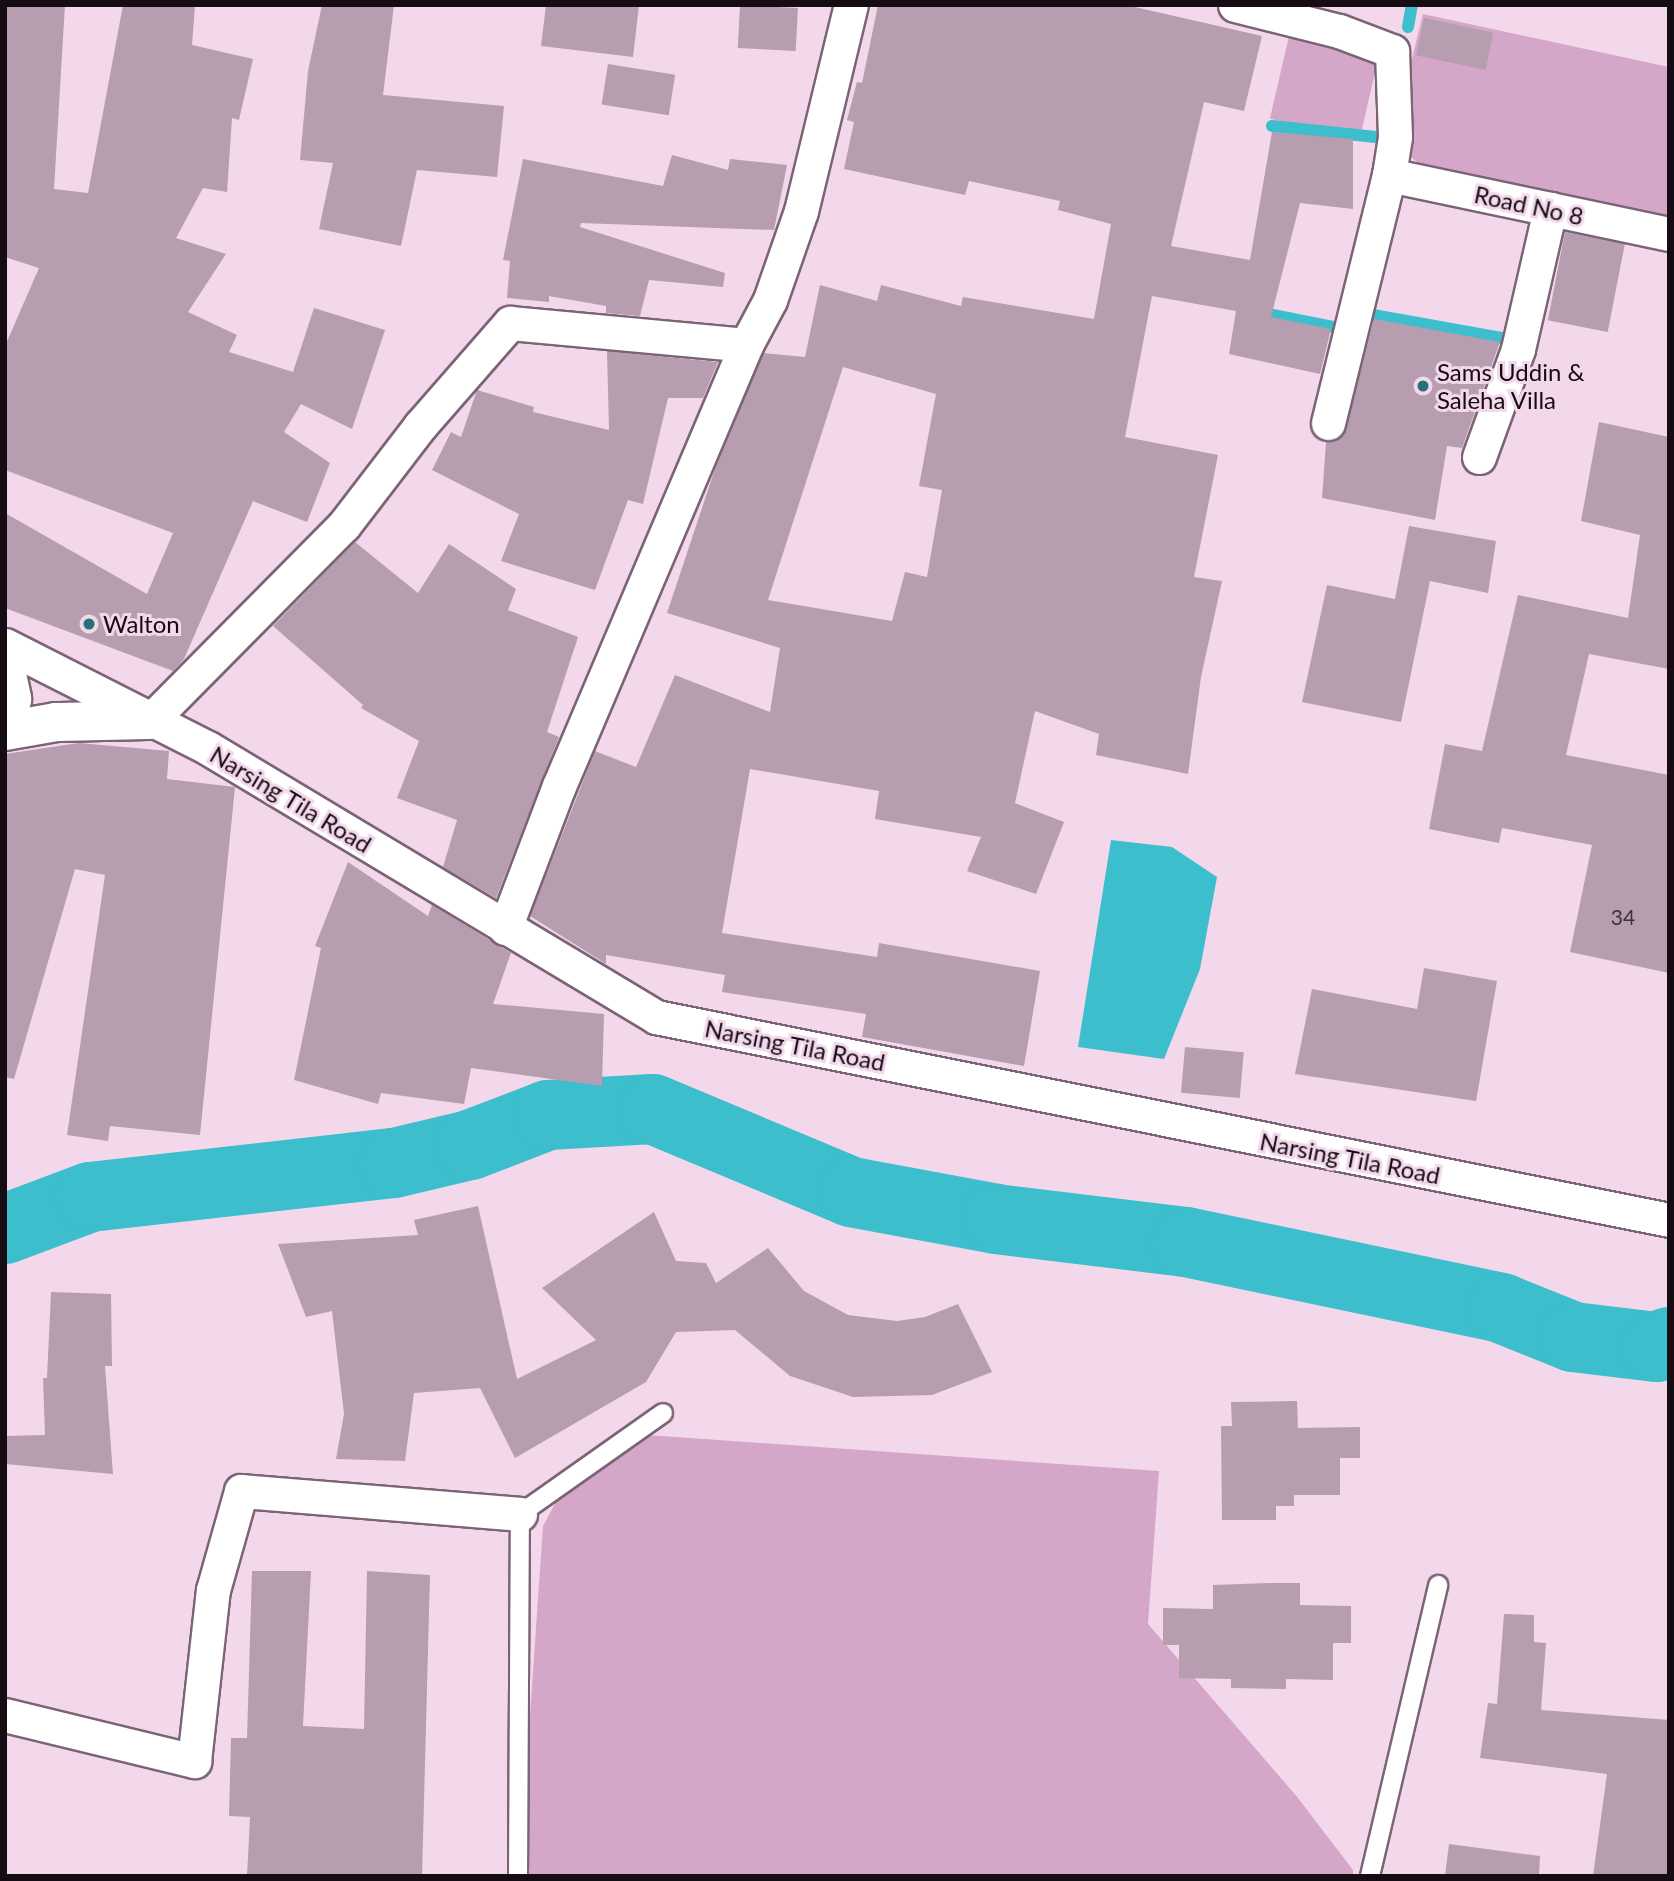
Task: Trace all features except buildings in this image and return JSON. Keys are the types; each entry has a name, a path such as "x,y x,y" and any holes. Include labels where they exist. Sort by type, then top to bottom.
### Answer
{"street":[{"path":"505,928 559,786 746,345 771,300 801,211 851,5"},
{"path":"1236,5 1339,31 1392,51 1395,137 1389,175 1328,423"},
{"name":"Road No 8","path":"1389,175 1669,234"},
{"path":"1479,457 1518,349 1550,209"},
{"path":"5,731 57,722 151,720 344,525 420,426 510,323 746,345"},
{"name":"Narsing Tila Road","path":"5,645 208,748 656,1017 1669,1220"},
{"path":"5,665 12,699 5,718"},
{"path":"5,1715 194,1761 214,1590 241,1491 520,1514"}],"lane":[{"path":"518,1876 520,1514 663,1412"},
{"path":"1370,1876 1437,1585"}],"shaded area":[{"path":"1423,14 1669,67 1669,218 1431,175 1409,155 1395,128"},
{"path":"1289,36 1379,57 1360,140 1270,119"},
{"path":"648,1435 1159,1471 1148,1624 1298,1798 1353,1870 1353,1876 519,1876 543,1526 564,1487"}],"water":[{"path":"1111,840 1172,847 1217,877 1200,969 1164,1059 1078,1047"}],"waterway":[{"path":"1408,27 1412,5"},
{"path":"1272,126 1375,137"},
{"path":"1258,312 1349,330"},
{"path":"1373,315 1514,340"},
{"path":"5,1229 90,1197 394,1163 470,1145 548,1115 653,1109 851,1192 996,1219 1186,1242 1501,1308 1573,1337 1656,1347 1669,1342"}],"place":[{"name":"Sams Uddin & Saleha Villa","path":"1423,386"},
{"name":"Walton","path":"89,624"}]}
